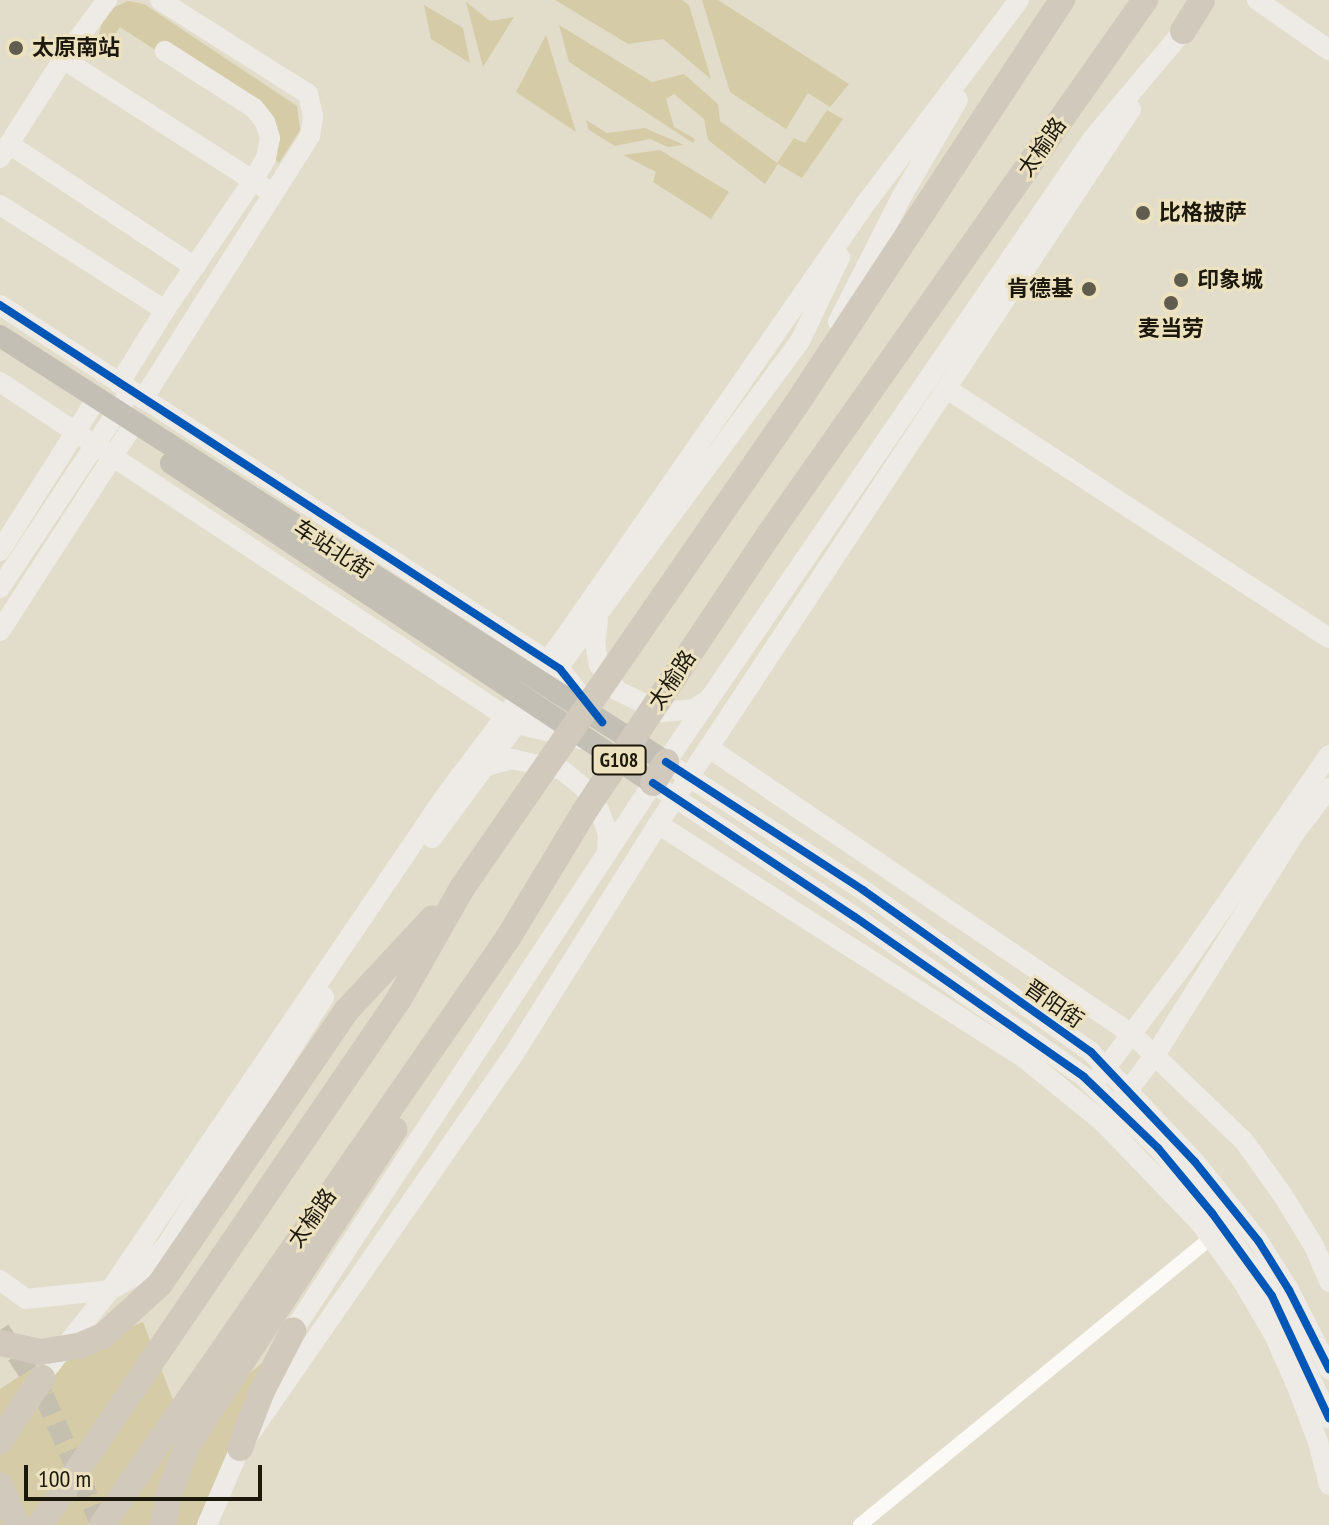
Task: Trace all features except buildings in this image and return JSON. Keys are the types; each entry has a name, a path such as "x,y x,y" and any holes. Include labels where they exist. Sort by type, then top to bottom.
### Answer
{"highway":[{"name":"G108","path":"40,1525 399,999 462,888 796,405 1062,0"},
{"path":"1183,31 1202,0"},
{"name":"太榆路","path":"102,1525 508,938 584,812 770,533 1144,3"},
{"path":"0,1343 40,1352 79,1346 103,1336 160,1284 347,1010 462,888"},
{"path":"163,1525 169,1494 188,1444 381,1151 508,938"},
{"path":"240,1448 262,1391 293,1331"},
{"path":"0,1441 42,1378"},
{"path":"0,1485 17,1525"}],"main road":[{"path":"107,0 63,59 4,151 195,267"},
{"path":"135,385 274,195 310,136 313,116 308,94 160,0"},
{"path":"796,405 903,194 1019,0"},
{"path":"1257,0 1329,50"},
{"path":"0,1420 42,1378 110,1290 443,799 565,637 866,203 1003,25"},
{"path":"207,1525 240,1448 517,1049 658,824 1183,31"},
{"path":"293,1331 707,701 880,448 1093,138 1183,31"},
{"path":"0,631 125,425 135,385 165,310 266,158 270,138 265,122 254,108 165,51"},
{"path":"63,59 254,179 274,195"},
{"path":"0,1280 26,1299 110,1290 139,1274 166,1246 378,910 599,617 800,341 866,203"},
{"path":"0,205 165,310"},
{"path":"0,305 135,385 546,686 596,731"},
{"path":"0,336 125,425 546,686 596,731 660,772"},
{"path":"0,350 94,404"},
{"path":"0,382 517,724 596,731"},
{"path":"947,389 1329,638"},
{"path":"0,551 94,404"},
{"path":"0,588 97,446 125,425"},
{"path":"0,601 97,446"},
{"path":"599,617 595,643 599,665 618,691 662,712 694,709 707,701"},
{"path":"709,748 1133,1035 1244,1141 1322,1244 1329,1282"},
{"path":"1080,1100 1133,1035 1329,755"},
{"path":"486,766 512,759 562,770 583,787 599,810 608,833 607,853"},
{"name":"晋阳街","path":"660,772 855,917 1084,1077 1158,1148 1281,1293 1329,1369"},
{"path":"1103,1122 1155,1055 1286,847 1329,788"},
{"path":"658,824 1024,1058 1080,1100 1103,1122 1211,1238 1273,1333 1318,1442 1329,1485"},
{"name":"晋阳街","path":"1281,1293 1329,1418"}],"street":[{"path":"860,1525 1211,1238"}],"shaded area":[{"path":"555,0 682,0 689,5 711,79 663,39 628,44"},
{"path":"702,0 718,0 849,84 830,107 808,93 786,129 730,92"},
{"path":"128,1 144,4 297,106 300,130 279,163 274,159 277,134 160,53 120,27 105,49 99,34 102,22 111,9"},
{"path":"466,2 490,21 514,17 483,67"},
{"path":"424,5 463,28 470,63 431,39"},
{"path":"559,25 652,82 684,74 718,104 720,121 777,163 794,138 805,143 827,110 843,119 802,178 778,164 765,184 708,140 704,119 674,94 666,99 674,127 695,139 693,143 569,62"},
{"path":"546,35 576,132 516,92"},
{"path":"586,120 607,133 645,128 684,145 668,147 650,139 615,146 589,130"},
{"path":"660,150 729,192 711,219 653,182 656,172 623,155"},
{"path":"143,1322 184,1428 262,1363 200,1525 0,1525 0,1389 37,1365"}],"tunnel":[{"path":"0,1330 44,1396 101,1525"}],"cycle path":[{"name":"车站北街","path":"0,305 560,669 602,722"},
{"path":"666,762 863,890 1091,1052 1195,1162 1259,1242 1289,1290 1329,1369"},
{"path":"653,783 855,917 1084,1077 1158,1148 1212,1213 1272,1296 1329,1418"}],"place":[{"name":"太原南站","path":"16,48"},
{"name":"比格披萨","path":"1143,213"},
{"name":"印象城","path":"1181,280"},
{"name":"肯德基","path":"1089,289"},
{"name":"麦当劳","path":"1171,303"}]}
